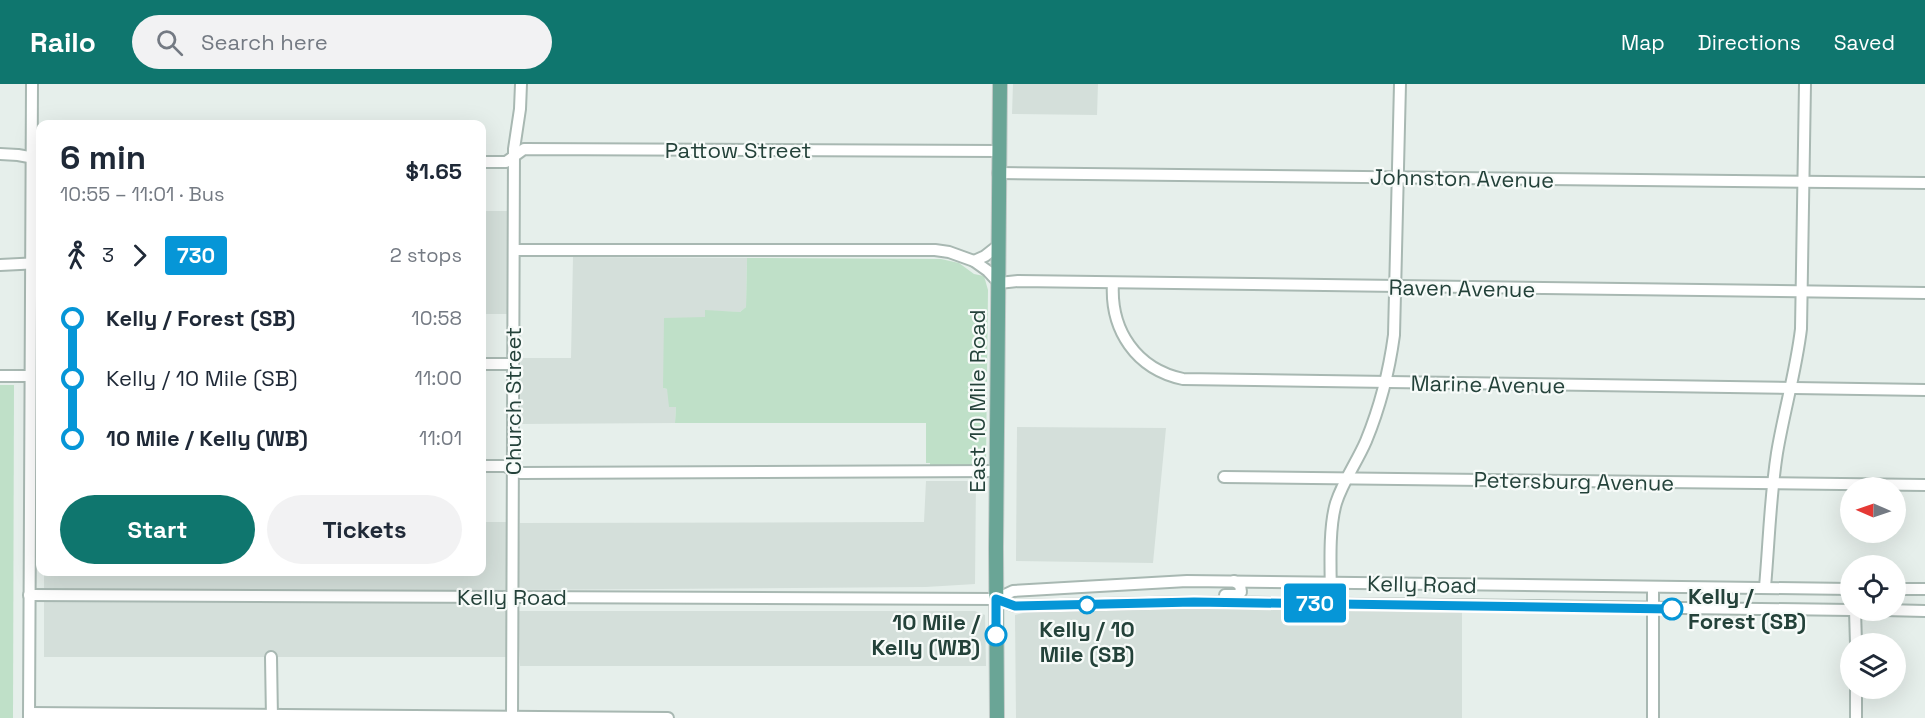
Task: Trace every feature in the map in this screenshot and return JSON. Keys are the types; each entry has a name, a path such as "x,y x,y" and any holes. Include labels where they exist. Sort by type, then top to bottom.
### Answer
{"main road":[{"name":"East 10 Mile Road","path":"997,718 1000,84"}],"street":[{"path":"32,84 36,158 36,263 35,364 29,376 35,466 29,595 29,716 668,718"},
{"name":"Church Street","path":"512,717 514,155 521,84"},
{"path":"1331,604 1334,513 1339,495 1365,443 1385,383 1394,335 1400,84"},
{"path":"1765,587 1767,535 1773,484 1800,340 1805,84"},
{"name":"Pattow Street","path":"486,162 506,162 524,149 999,151"},
{"path":"0,154 36,158"},
{"name":"Johnston Avenue","path":"998,173 1925,183"},
{"path":"974,261 999,245"},
{"path":"514,250 934,250 949,252 974,261 999,283"},
{"path":"0,265 36,263"},
{"name":"Raven Avenue","path":"999,283 1018,281 1925,293"},
{"name":"Marine Avenue","path":"1113,283 1114,315 1126,342 1138,357 1167,375 1197,380 1925,390"},
{"path":"486,364 513,364"},
{"path":"0,376 29,376"},
{"path":"486,466 505,466 520,472 997,471"},
{"name":"Petersburg Avenue","path":"1224,477 1925,485"},
{"path":"1102,604 1100,597 1103,592 1141,590 1162,581"},
{"name":"Kelly Road","path":"996,599 1013,591 1162,581 1840,589"},
{"path":"1194,602 1202,596 1238,595 1242,588 1234,581"},
{"path":"1653,586 1653,718"},
{"path":"1906,589 1925,589"},
{"name":"Kelly Road","path":"29,595 996,599 1015,606 1194,602 1840,610"},
{"path":"1906,611 1925,611"},
{"path":"270,657 272,716"},
{"path":"1856,699 1856,718"}],"shaded area":[{"path":"1013,84 1098,84 1097,115 1012,114"},
{"path":"486,211 511,211 508,314 486,314"},
{"path":"573,257 747,258 746,307 740,312 705,311 706,317 663,388 667,389 676,407 675,423 520,424 521,358 571,358"},
{"path":"1017,427 1166,428 1153,563 1016,561"},
{"path":"926,481 976,481 975,584 926,587 519,590 517,586 520,523 924,522"},
{"path":"486,522 507,522 507,657 44,657 44,576 486,576"},
{"path":"1177,608 1462,611 1462,718 1016,718 1015,615 1031,611"},
{"path":"517,611 975,611 985,615 986,666 520,666"}],"green space":[{"path":"747,258 941,259 959,263 974,274 984,276 988,290 986,458 980,465 930,466 930,463 926,463 926,423 675,423 676,407 669,407 667,389 663,388 664,318 705,317 705,310 740,312 746,307"},
{"path":"0,385 14,385 13,718 0,718"}],"bus line":[{"name":"730","path":"996,635 996,599 1015,606 1194,602 1672,609"}],"place":[{"name":"Kelly / 10 Mile (SB)","path":"1087,605"},
{"name":"Kelly / Forest (SB)","path":"1672,609"},
{"name":"10 Mile / Kelly (WB)","path":"996,635"}]}
